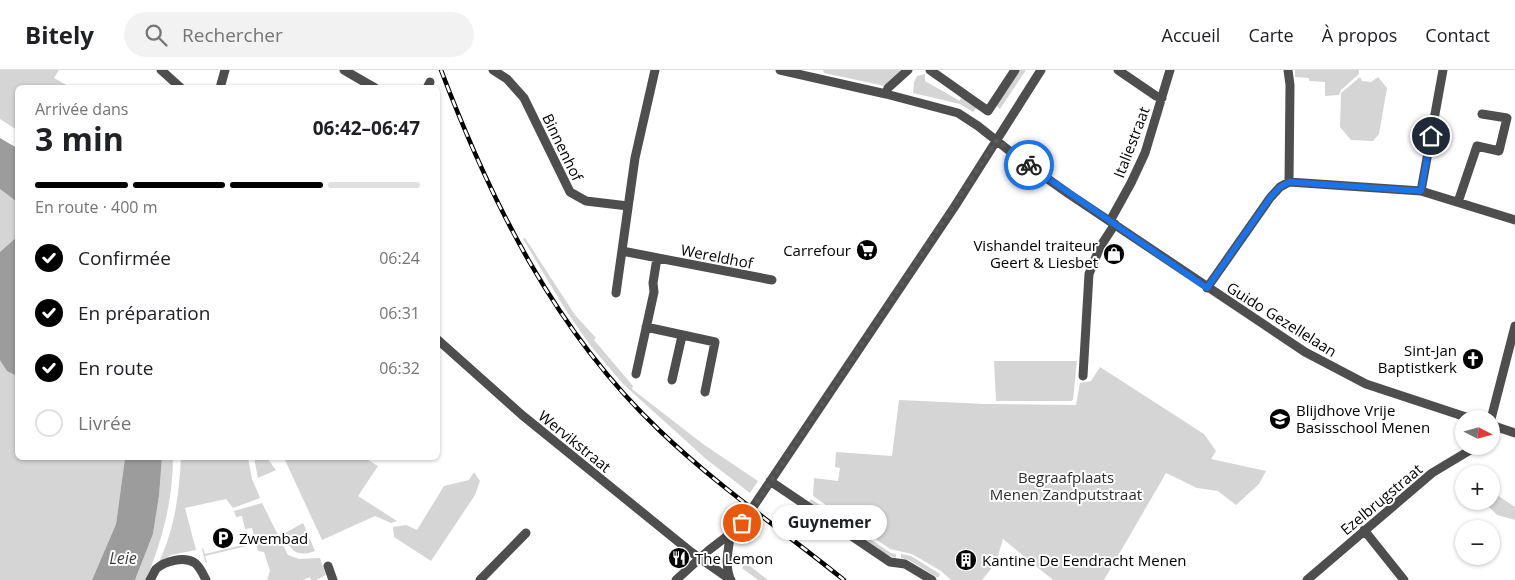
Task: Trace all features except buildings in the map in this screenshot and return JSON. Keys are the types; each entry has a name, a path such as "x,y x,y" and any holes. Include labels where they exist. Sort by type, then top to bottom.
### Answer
{"street":[{"path":"161,70 178,85"},
{"path":"221,85 225,70"},
{"path":"344,70 370,85"},
{"name":"Binnenhof","path":"493,70 507,79 524,98 570,192 586,201 628,206"},
{"path":"616,293 636,152 655,70"},
{"name":"Guido Gezellelaan","path":"780,70 818,75 958,113 997,140 1021,160 1207,288 1305,352 1366,384 1455,413"},
{"path":"886,94 888,88 908,70"},
{"path":"930,70 988,111 1016,70"},
{"path":"676,580 730,534 749,514 997,140 1041,70"},
{"path":"1118,70 1156,96 1162,98"},
{"name":"Italiestraat","path":"1083,376 1090,274 1100,247 1145,153 1170,70"},
{"path":"1288,70 1290,85 1289,182"},
{"path":"1421,191 1444,70"},
{"path":"1458,202 1477,146 1499,151 1507,118 1482,114"},
{"path":"1207,288 1270,198 1280,187 1289,182 1421,191 1515,220"},
{"name":"Wereldhof","path":"622,252 772,280"},
{"name":"Wereldhof","path":"636,374 654,292 653,283 658,258"},
{"path":"1495,410 1515,326"},
{"path":"646,328 715,342 704,392"},
{"path":"672,380 682,336"},
{"name":"Wervikstraat","path":"440,342 522,415 699,559 730,579"},
{"path":"1500,426 1515,433"},
{"name":"Ezelbrugstraat","path":"1308,580 1432,473 1462,455"},
{"path":"770,481 890,562 905,564 932,580"},
{"path":"1364,530 1404,580"},
{"path":"480,580 526,533"},
{"path":"730,534 730,547 726,562 730,579"},
{"path":"150,580 156,570 168,562 188,560 202,570 206,580"},
{"path":"328,566 334,580"}],"green space":[{"path":"0,70 59,70 54,78 66,85 15,85 15,129 0,119"},
{"path":"823,70 901,70 885,86 824,73"},
{"path":"1018,70 1026,70 1000,109 995,105"},
{"path":"1295,70 1359,70 1359,74 1341,90 1339,95 1325,96 1325,82 1309,81 1309,78 1295,77"},
{"path":"925,74 925,81 960,101 961,95 977,107 973,112 960,104 913,93 914,82 917,76"},
{"path":"1360,77 1362,81 1371,82 1378,77 1387,88 1379,134 1373,141 1351,140 1340,127 1341,93"},
{"path":"0,189 15,200 15,460 125,460 116,524 92,580 0,580"},
{"path":"525,238 575,315 596,338 594,340 633,386 632,389 703,444 758,481 750,493 706,459 623,384 590,345 565,309 523,239"},
{"path":"994,361 1077,361 1073,400 996,401"},
{"name":"Begraafplaats Menen Zandputstraat","path":"1100,367 1204,434 1216,451 1211,459 1266,471 1259,484 1236,505 1218,491 1197,488 1166,473 1104,580 1053,580 1003,539 996,563 982,580 951,580 941,571 912,554 890,549 813,496 814,478 838,481 840,468 835,467 836,452 892,456 899,400 985,404 1076,405 1080,383 1091,381"},
{"path":"162,460 173,460 169,505 157,550 146,580 135,580 153,534"},
{"path":"181,460 248,460 252,479 260,498 233,508 226,499 185,508 196,550 171,555 159,562 169,536 179,485"},
{"path":"254,460 268,460 276,470 258,478"},
{"path":"285,460 368,460 378,466 358,496 397,521 391,523 375,516 322,540"},
{"path":"474,472 480,481 475,495 431,561 394,537 393,527 406,525 417,530 444,486 469,480"},
{"path":"1500,497 1515,507 1515,520 1497,515 1492,510 1500,510"},
{"path":"811,499 891,553 896,554 896,558 887,555 809,502"},
{"path":"262,503 288,555 299,559 320,558 326,575 316,580 311,580 310,577 303,580 267,580 270,571 264,552 258,551 252,528 245,529 242,516 236,517 234,511"},
{"path":"303,523 315,551 303,554 291,548 283,534"},
{"path":"255,542 255,544 205,556 207,563 205,562 203,548 205,554"},
{"path":"901,554 911,556 940,574 938,578 909,560 901,558"},
{"path":"746,563 768,580 758,580 742,568"}],"water":[{"path":"0,138 15,147 15,200 0,189"},
{"path":"15,239 15,375 7,371 0,360 0,252"},
{"name":"Leie","path":"125,460 162,460 153,534 135,580 92,580 116,524"}],"railway":[{"path":"441,70 460,119 505,216 530,262 588,351 622,392 659,430 703,470 844,580"}],"way so far":[{"path":"742,523 955,206 997,140 1016,157 1029,165"}],"place":[{"name":"Carrefour","path":"867,250"},
{"name":"Vishandel traiteur Geert & Liesbet","path":"1114,254"},
{"name":"Sint-Jan Baptistkerk","path":"1473,359"},
{"name":"Blijdhove Vrije Basisschool Menen","path":"1280,419"},
{"name":"Guynemer","path":"742,523"},
{"name":"Zwembad","path":"223,538"},
{"name":"The Lemon","path":"679,558"},
{"name":"Kantine De Eendracht Menen","path":"966,560"}],"route":[{"path":"1029,165 1207,288 1270,198 1280,187 1289,182 1421,191 1431,136"}]}
